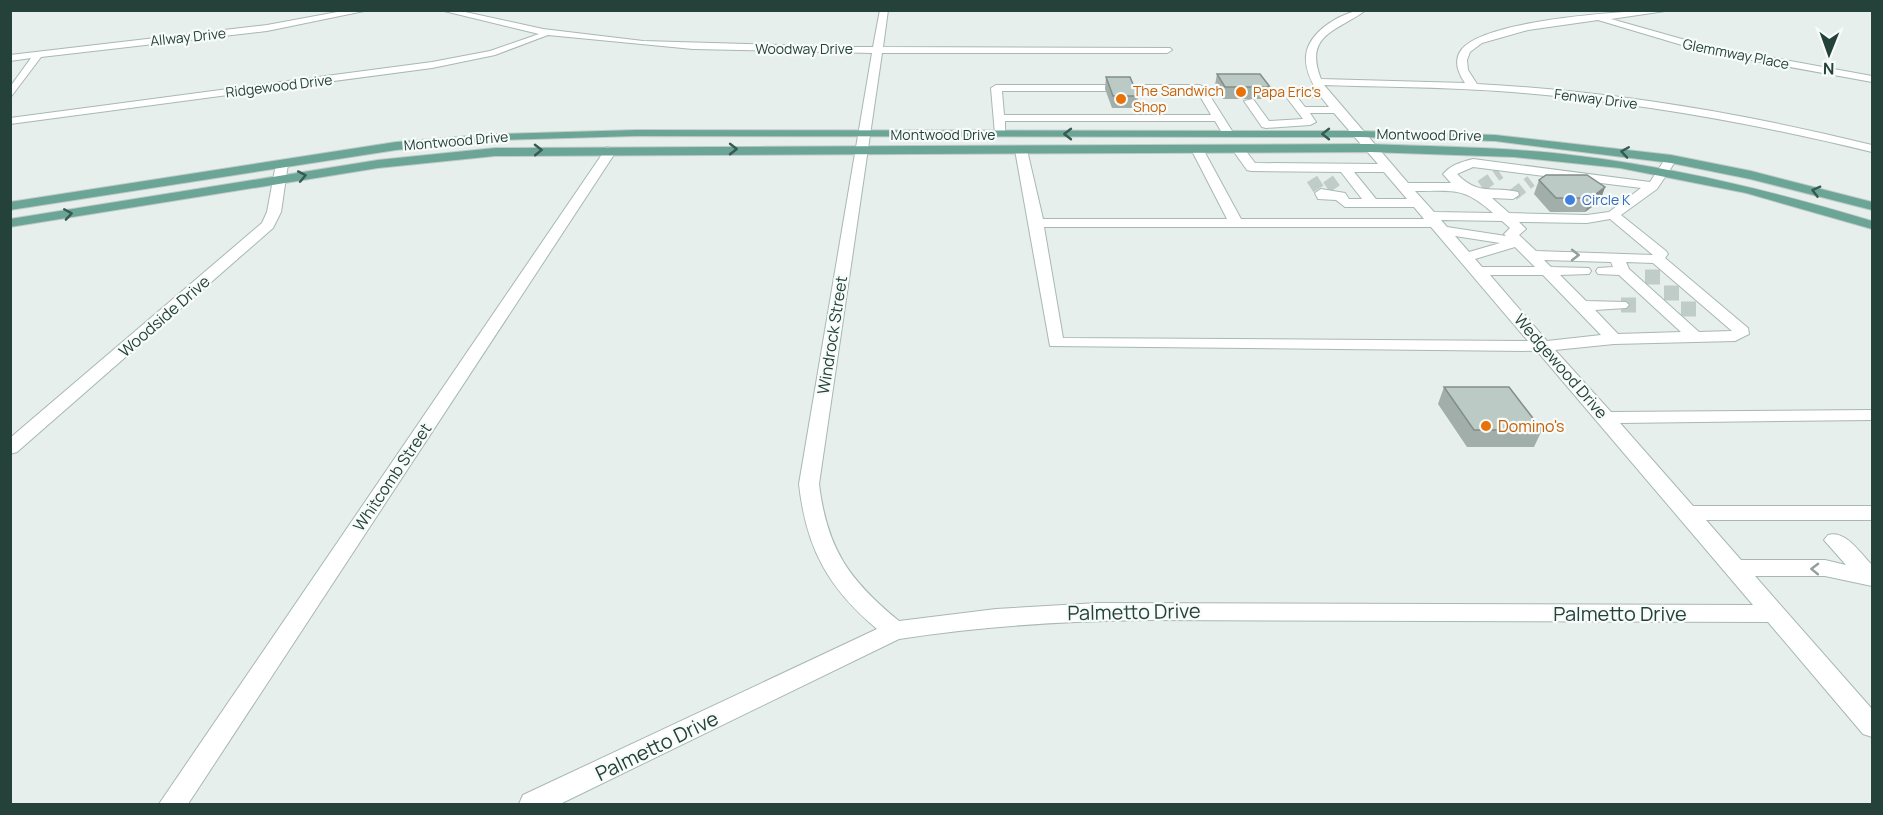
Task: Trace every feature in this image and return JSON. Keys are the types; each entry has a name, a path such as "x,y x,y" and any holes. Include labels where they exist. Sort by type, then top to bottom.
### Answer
{"main road":[{"name":"Montwood Drive","path":"10,206 281,172 535,150 611,150 864,142 1001,134 1228,134 1268,130 1495,138 1579,146 1671,159 1763,178 1872,206"},
{"name":"Montwood Drive","path":"10,223 281,172 396,146 495,136 561,134 864,142 1022,150 1370,148 1485,151 1542,155 1664,172 1757,192 1872,225"},
{"path":"1093,134 1099,149"}],"street":[{"name":"Allway Drive","path":"10,58 267,28 364,10"},
{"name":"Woodway Drive","path":"444,10 544,34 679,47 1167,50"},
{"name":"Windrock Street","path":"884,10 809,484 811,516 822,548 838,575 865,607 895,632"},
{"path":"1320,88 1309,63 1314,41 1335,24 1362,10"},
{"path":"1474,87 1462,69 1462,58 1466,49 1478,40 1516,29 1668,10"},
{"name":"Glemmway Place","path":"1602,19 1702,48 1872,79"},
{"name":"Ridgewood Drive","path":"10,121 432,65 492,53 544,34"},
{"path":"10,95 38,55"},
{"name":"Fenway Drive","path":"1302,110 1286,90 1474,87 1556,93 1666,108 1754,123 1872,148"},
{"path":"1001,134 996,88 1200,88 1228,134"},
{"name":"Wedgewood Drive","path":"1320,88 1872,726"},
{"path":"1249,101 1268,130 1310,122 1302,110"},
{"path":"1302,110 1338,110"},
{"path":"1000,118 1218,118"},
{"path":"1113,118 1119,134"},
{"path":"1197,149 1236,223"},
{"path":"1238,149 1251,167 1388,168"},
{"path":"1305,149 1328,179"},
{"name":"Whitcomb Street","path":"173,804 611,150"},
{"path":"1022,150 1037,223 1056,343 1544,346 1614,339 1741,334 1742,331 1690,293 1666,292 1603,271"},
{"path":"1485,151 1496,169"},
{"path":"1542,155 1550,171"},
{"path":"1037,223 1436,223 1506,218 1587,219 1613,215 1653,186 1671,159"},
{"path":"1462,187 1449,174 1462,165 1473,163 1525,175 1550,171 1653,186"},
{"path":"1302,167 1311,179"},
{"path":"1345,168 1372,203"},
{"name":"Woodside Drive","path":"10,448 254,239 274,213 281,172"},
{"path":"1404,187 1462,187 1494,194 1513,195"},
{"path":"1480,190 1519,229 1511,234 1516,243"},
{"path":"1321,193 1323,196 1339,194 1345,203 1418,203"},
{"path":"1613,215 1661,254 1634,280"},
{"path":"1436,223 1516,243 1532,255 1614,339"},
{"path":"1466,257 1502,249 1516,243"},
{"path":"1532,255 1599,255 1634,280"},
{"path":"1657,259 1666,292 1695,337"},
{"path":"1478,271 1584,271"},
{"path":"1666,292 1682,309"},
{"path":"1581,306 1621,305"},
{"path":"1606,418 1872,415"},
{"path":"1689,513 1872,513"},
{"path":"1835,540 1872,578"},
{"path":"1736,568 1825,568 1872,578"},
{"name":"Palmetto Drive","path":"533,804 895,632 936,624 1042,614 1213,611 1775,613"}],"building":[{"path":"1217,74 1260,74 1270,87 1225,87"},
{"path":"1106,77 1130,77 1138,96 1113,96"},
{"path":"1546,175 1587,175 1605,187 1591,198 1556,198 1539,180"},
{"path":"1444,387 1509,387 1542,430 1474,430"}],"tunnel":[{"path":"1481,186 1500,173"},
{"path":"1312,179 1321,193"},
{"path":"1328,179 1338,193"},
{"path":"1513,195 1531,181"},
{"path":"1645,277 1665,277"},
{"path":"1664,293 1683,293"},
{"path":"1621,305 1643,305"},
{"path":"1681,309 1704,309"}],"place":[{"name":"Papa Eric's","path":"1241,92"},
{"name":"The Sandwich Shop","path":"1121,99"},
{"name":"Circle K","path":"1570,200"},
{"name":"Domino's","path":"1486,426"}]}
